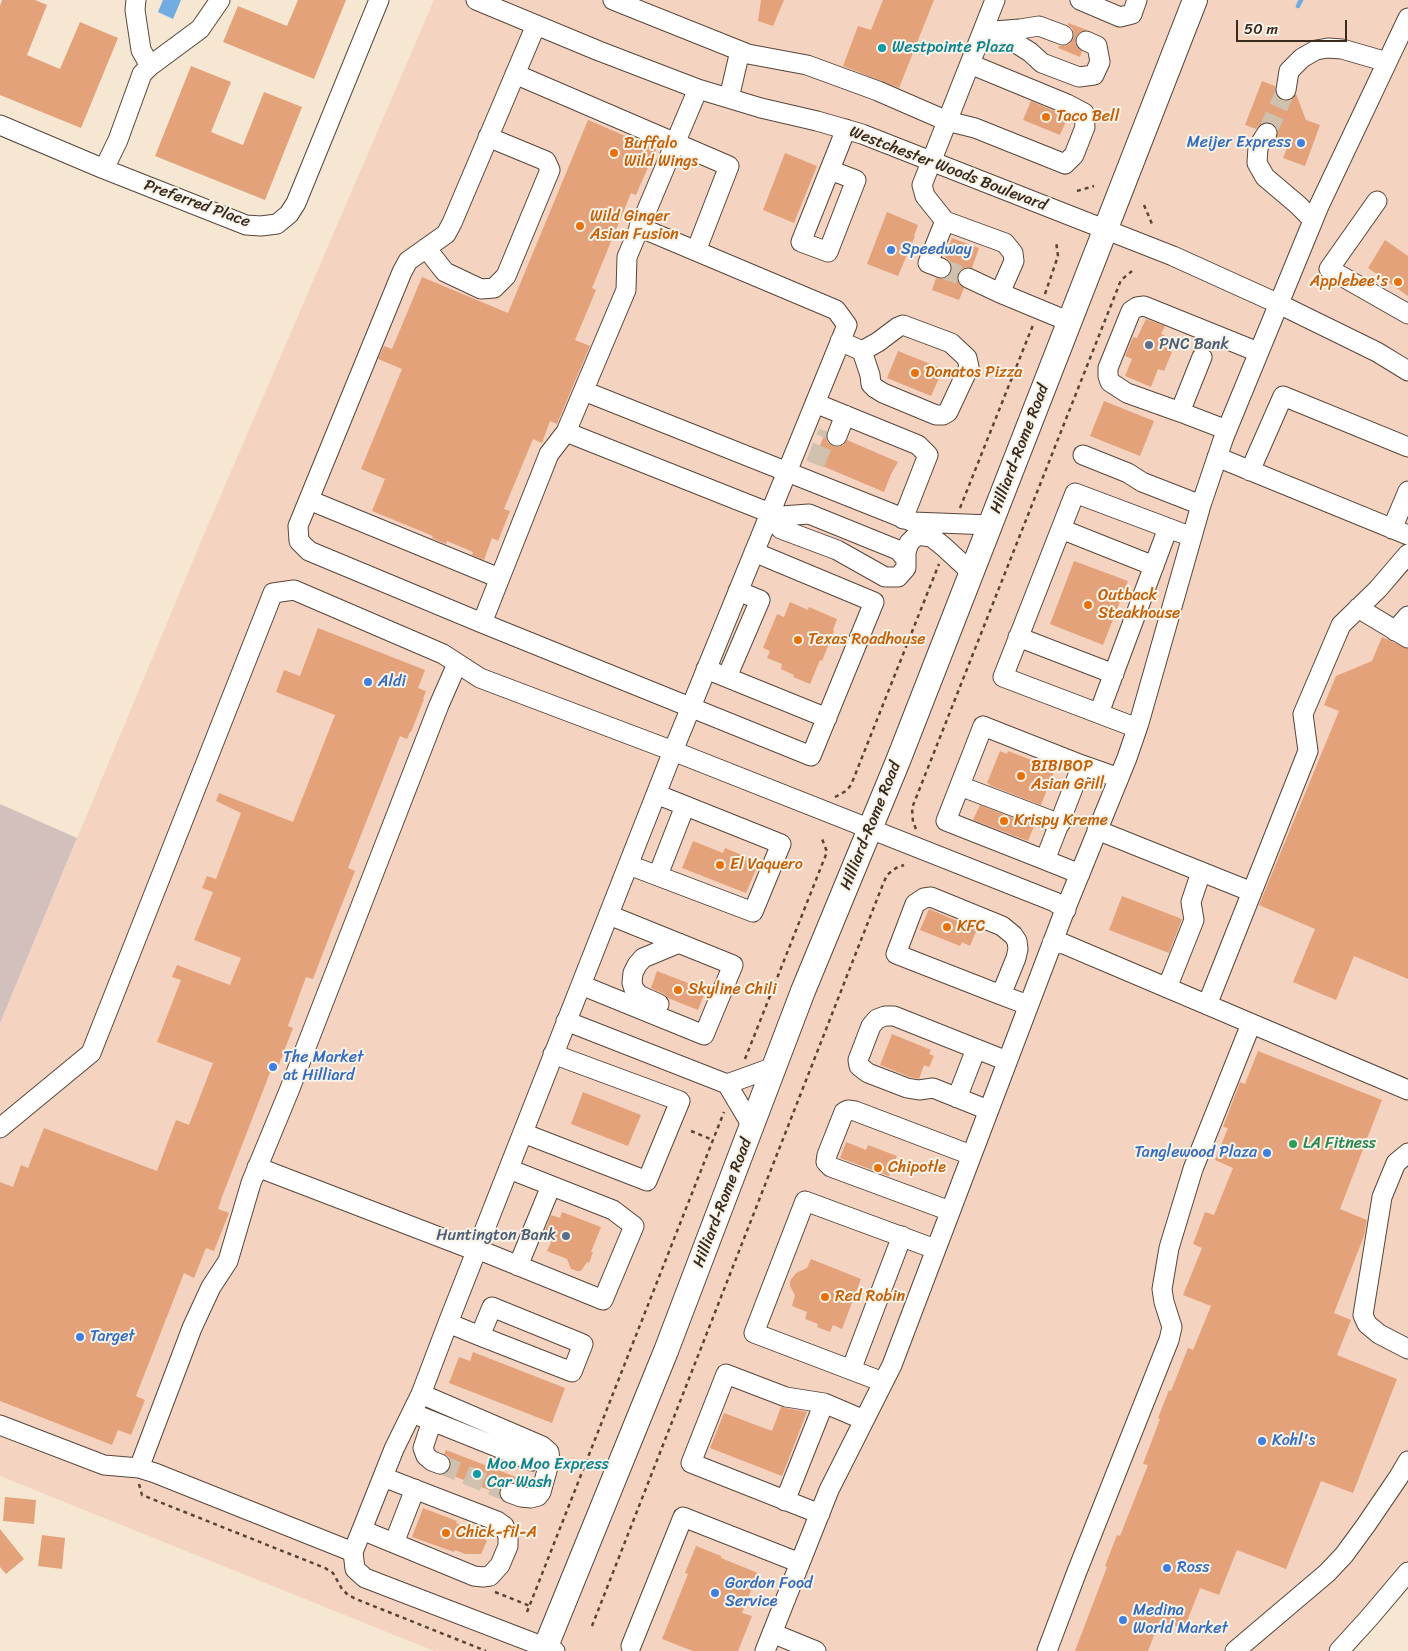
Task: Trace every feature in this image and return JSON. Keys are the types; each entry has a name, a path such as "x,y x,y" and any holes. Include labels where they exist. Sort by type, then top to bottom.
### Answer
{"main road":[{"name":"Hilliard-Rome Road","path":"548,1650 666,1351 774,1067 991,525 1195,0"}],"street":[{"path":"136,0 135,10 141,50 150,66"},
{"path":"104,169 118,140 142,74 200,29 220,0"},
{"name":"Preferred Place","path":"0,125 104,169 246,225 276,224 289,214 296,203 379,0"},
{"name":"Westchester Woods Boulevard","path":"476,0 599,51 698,88 846,129 1172,256 1279,304 1377,352 1408,371"},
{"path":"613,0 748,54 807,65 824,71 1065,164 1074,155 1085,128 1084,113 1067,104 970,64"},
{"path":"995,0 922,185 925,196 945,221 1005,243 1013,253 1014,261 1000,294"},
{"path":"1080,0 1120,17 1132,14 1138,0"},
{"path":"765,1651 829,1490 892,1365 1028,1005 1119,778 1137,728 1201,505 1227,430 1313,220 1408,18"},
{"path":"536,25 452,224 446,234 408,261 402,272 298,526 299,541 309,551 811,756 874,602 754,552"},
{"path":"983,32 1039,26 1063,36"},
{"path":"983,32 1014,42 1030,52 1042,63 1079,78 1094,75 1100,62 1097,46 1086,42"},
{"path":"1286,90 1289,71 1302,58 1316,50 1328,48 1342,49 1386,62"},
{"path":"729,98 740,51"},
{"path":"515,74 730,166 696,251"},
{"path":"482,623 549,454 566,432 626,290 627,257 698,88"},
{"path":"830,170 846,129"},
{"path":"1267,133 1258,147 1257,163 1266,176 1313,220"},
{"path":"426,248 445,272 481,289 494,288 506,276 550,170 546,161 488,137"},
{"path":"1377,201 1330,269 1408,314"},
{"path":"940,268 928,263 945,221"},
{"path":"548,1650 365,1578 356,1569 353,1552 394,1449 421,1394 673,751 847,325 836,310 639,227"},
{"path":"968,278 1000,294 1070,322"},
{"path":"1227,430 1127,393 1110,382 1108,368 1131,310 1144,306 1258,352"},
{"path":"840,341 862,351 871,384 883,393 936,415 943,415 948,412 969,367 967,358 951,343 903,325 862,351"},
{"path":"870,376 886,336"},
{"path":"1180,412 1202,357"},
{"path":"584,391 787,472 816,474 908,520 931,536 971,572"},
{"path":"1250,471 1283,396 1408,447"},
{"path":"815,403 918,445 928,455 908,520"},
{"path":"832,434 841,413"},
{"path":"566,432 772,508 791,509 811,506 899,540 906,554"},
{"path":"1083,455 1128,473 1142,482 1201,505"},
{"path":"1217,457 1400,532 1408,491"},
{"path":"1137,728 1003,677 1075,493 1192,538"},
{"path":"309,500 499,578"},
{"path":"772,508 781,529 837,550 885,577 898,578 906,568 906,554 909,543 916,535 931,536"},
{"path":"908,520 991,525"},
{"path":"1099,713 1168,528"},
{"path":"1061,529 1154,566"},
{"path":"1207,1005 1308,751 1303,714 1341,625 1378,589 1408,554"},
{"path":"0,1128 91,1053 273,593 294,590 443,654 480,678 673,751 1055,902 1066,910"},
{"path":"727,677 760,600 738,591"},
{"path":"1358,608 1402,635 1408,616"},
{"path":"1018,637 1114,674"},
{"path":"139,1474 192,1328 211,1287 228,1261 257,1167 289,1091 439,705 457,664"},
{"path":"706,669 827,718"},
{"path":"1080,874 946,821 983,726 1119,778"},
{"path":"1045,860 1082,765"},
{"path":"960,786 1060,824"},
{"path":"629,865 753,912 781,844 656,794"},
{"path":"658,875 685,806"},
{"path":"1097,830 1252,892"},
{"path":"1167,988 1194,920 1191,902 1201,872"},
{"path":"1001,995 1018,949 1013,935 1002,926 930,897 924,898 915,904 896,954 1001,995 1028,1005"},
{"path":"581,985 704,1034 733,965 609,915"},
{"path":"679,943 643,958 633,973 632,983 639,995 676,1010 684,1026"},
{"path":"1052,943 1064,944 1408,1090"},
{"path":"988,1110 933,1088 919,1090 907,1088 868,1073 859,1066 858,1060 871,1026 877,1019 885,1016 894,1016 1007,1061"},
{"path":"566,1020 727,1084 752,1126"},
{"path":"1047,1651 1169,1340 1172,1327 1162,1289 1169,1248 1193,1168 1251,1024"},
{"path":"957,1098 976,1049"},
{"path":"523,1133 647,1181 680,1101 553,1054"},
{"path":"727,1084 774,1067"},
{"path":"950,1210 831,1167 826,1162 827,1155 844,1112 848,1110 971,1155"},
{"path":"1408,1153 1396,1163 1382,1197 1363,1315 1367,1324 1379,1334 1408,1349"},
{"path":"257,1167 603,1300 634,1226 613,1210 509,1169"},
{"path":"518,1266 551,1186"},
{"path":"883,1382 754,1333 805,1201 935,1249"},
{"path":"851,1370 902,1236"},
{"path":"448,1322 480,1336 572,1372 583,1344 492,1307 480,1336"},
{"path":"820,1514 691,1463 726,1374 786,1397 824,1403 864,1420"},
{"path":"421,1394 542,1446 549,1452 550,1460 541,1492 538,1496 531,1498 510,1493"},
{"path":"785,1501 824,1403"},
{"path":"412,1413 532,1461"},
{"path":"432,1421 423,1448 426,1456 440,1464"},
{"path":"0,1425 104,1465 139,1474 155,1473 353,1552"},
{"path":"1235,1651 1327,1573 1344,1554 1382,1502 1408,1460"},
{"path":"362,1530 474,1576 483,1577 490,1576 500,1565 508,1546 508,1536 504,1526 497,1521 383,1477"},
{"path":"394,1543 414,1489"},
{"path":"632,1646 682,1517 800,1563"},
{"path":"1339,1651 1408,1572"},
{"path":"772,1633 816,1651"}],"path":[{"path":"1077,192 1094,186"},
{"path":"1144,205 1152,224"},
{"path":"1056,241 1058,256"},
{"path":"918,832 913,822 912,808 1121,280 1132,271"},
{"path":"745,1059 827,852 821,836"},
{"path":"592,1626 883,884 887,875 904,865"},
{"path":"527,1612 725,1111"},
{"path":"691,1131 713,1140"},
{"path":"139,1474 142,1495 325,1568 333,1573 342,1589 348,1595 486,1651"},
{"path":"493,1591 530,1606"}],"shaded area":[{"path":"434,0 1408,0 1408,1572 1339,1651 434,1651 0,1476 0,1023 202,539"},
{"path":"0,804 77,838 0,1023"}],"water":[{"path":"163,0 181,0 173,19 158,12"}],"building":[{"path":"2,0 35,0 47,5 27,55 60,69 80,22 118,38 81,128 0,95 0,6"},
{"path":"298,0 346,0 314,79 223,42 238,6 287,26"},
{"path":"761,0 784,0 773,26 758,21"},
{"name":"Westpointe Plaza","path":"883,0 934,0 899,88 843,66 858,26 871,30"},
{"path":"1068,23 1087,30 1080,32 1076,37 1075,43 1082,51 1080,57 1058,48 1059,46 1070,44 1073,39 1074,33"},
{"path":"191,66 231,82 211,132 243,145 264,92 302,107 265,200 155,156"},
{"path":"1262,81 1275,86 1279,99 1284,101 1290,100 1296,94 1306,120 1320,125 1305,166 1283,158 1290,141 1277,137 1277,128 1273,124 1268,122 1262,123 1256,129 1245,125"},
{"name":"Taco Bell","path":"1031,101 1068,117 1060,135 1023,120"},
{"path":"588,120 656,149 636,195 631,193 592,288 596,290 575,340 590,346 557,424 550,421 542,443 533,439 504,509 510,511 498,541 492,538 484,560 472,555 473,552 447,541 446,544 432,538 433,536 372,511 385,479 361,469 402,369 378,359 384,346 392,349 422,277 508,313"},
{"path":"785,153 817,166 794,223 763,210"},
{"name":"Speedway","path":"887,212 918,225 898,276 867,264"},
{"name":"Speedway","path":"952,238 979,248 972,268 962,269 958,274 959,284 964,288 959,300 932,290 936,278 943,279 952,272 950,261 945,257"},
{"name":"Applebee's","path":"1385,240 1408,256 1408,296 1368,268"},
{"name":"PNC Bank","path":"1146,319 1165,326 1161,334 1173,339 1168,350 1172,352 1164,371 1158,369 1151,387 1125,376 1132,359 1125,356 1133,337 1137,338"},
{"name":"Donatos Pizza","path":"898,351 943,369 931,396 887,378"},
{"path":"1104,401 1154,421 1140,456 1090,436"},
{"path":"826,431 828,443 833,446 839,447 847,440 898,462 884,492 813,462"},
{"name":"Outback Steakhouse","path":"1074,561 1128,581 1103,645 1050,624"},
{"name":"Texas Roadhouse","path":"790,602 808,610 809,607 837,619 822,661 820,660 810,684 793,677 794,675 781,669 782,664 767,658 770,651 763,648 777,614 784,617"},
{"path":"318,628 425,670 418,688 426,691 424,699 407,739 400,736 348,868 355,871 313,979 306,977 288,1026 293,1028 276,1072 271,1070 222,1197 218,1209 229,1213 214,1251 206,1248 194,1278 184,1273 136,1396 145,1400 131,1435 118,1430 112,1445 0,1401 0,1182 13,1187 21,1165 28,1168 44,1128 157,1171 176,1120 189,1125 213,1063 157,1042 181,980 172,977 177,965 230,985 241,958 194,940 213,892 202,888 207,876 216,879 241,813 216,801 219,793 293,822 335,715 276,692 284,670 300,676"},
{"path":"1382,637 1408,649 1408,979 1354,956 1336,1000 1293,982 1315,929 1259,905 1339,711 1324,705 1336,676 1372,661"},
{"name":"BIBIBOP Asian Grill","path":"1000,751 1007,754 1008,751 1055,769 1041,805 987,783"},
{"path":"980,805 1034,826 1028,841 973,820"},
{"name":"El Vaquero","path":"693,841 723,853 725,848 759,862 746,893 682,868"},
{"path":"1122,896 1182,919 1169,953 1109,930"},
{"name":"KFC","path":"929,909 977,929 970,946 962,942 960,946 920,930"},
{"name":"Skyline Chili","path":"657,971 706,990 698,1010 668,998 651,988"},
{"path":"892,1034 931,1050 929,1054 934,1056 929,1067 924,1065 919,1079 880,1065"},
{"path":"1258,1051 1382,1100 1340,1209 1367,1220 1364,1236 1334,1313 1351,1320 1337,1355 1397,1379 1353,1493 1321,1481 1286,1569 1237,1550 1219,1595 1200,1588 1184,1629 1160,1620 1148,1651 1075,1651 1117,1535 1120,1536 1148,1465 1143,1464 1169,1390 1171,1391 1188,1348 1193,1350 1211,1306 1183,1295 1202,1248 1193,1244 1205,1212 1214,1215 1233,1168 1215,1160 1228,1128 1223,1127 1240,1082 1245,1084"},
{"path":"583,1092 641,1115 628,1146 571,1124"},
{"name":"Chipotle","path":"846,1142 866,1150 868,1145 897,1156 889,1176 840,1158"},
{"name":"Huntington Bank","path":"562,1212 601,1227 591,1252 593,1252 589,1263 587,1262 581,1271 571,1269 567,1259 547,1251 551,1242 542,1238 551,1215 560,1218"},
{"name":"Red Robin","path":"811,1259 861,1279 842,1329 833,1325 830,1332 817,1327 818,1324 805,1319 807,1312 792,1306 795,1295 790,1286 790,1281 796,1273 807,1268"},
{"path":"473,1352 565,1388 552,1423 449,1383 459,1357 470,1361"},
{"path":"781,1407 807,1412 782,1476 710,1448 724,1413 772,1431"},
{"name":"Moo Moo Express Car Wash","path":"446,1450 516,1477 514,1483 503,1484 499,1494 446,1473 451,1463 449,1457 444,1454"},
{"path":"5,1497 36,1500 34,1524 3,1521"},
{"name":"Chick-fil-A","path":"423,1508 457,1521 456,1523 474,1530 487,1541 481,1554 465,1554 455,1550 454,1552 412,1537"},
{"path":"0,1529 24,1559 6,1574 0,1567"},
{"path":"42,1535 65,1538 62,1569 38,1566"},
{"name":"Gordon Food Service","path":"696,1546 758,1573 742,1613 752,1616 738,1651 693,1651 662,1639 688,1574 685,1573"}],"waterway":[{"path":"1298,6 1301,0"}],"tunnel":[{"path":"1267,133 1286,90"},
{"path":"941,268 968,278"},
{"path":"815,464 828,432"},
{"path":"440,1464 510,1493"}],"place":[{"name":"Westpointe Plaza","path":"882,48"},
{"name":"Taco Bell","path":"1046,117"},
{"name":"Meijer Express","path":"1301,143"},
{"name":"Buffalo Wild Wings","path":"614,153"},
{"name":"Wild Ginger Asian Fusion","path":"580,226"},
{"name":"Speedway","path":"891,250"},
{"name":"Applebee's","path":"1398,282"},
{"name":"PNC Bank","path":"1149,345"},
{"name":"Donatos Pizza","path":"915,373"},
{"name":"Outback Steakhouse","path":"1088,605"},
{"name":"Texas Roadhouse","path":"798,640"},
{"name":"Aldi","path":"368,682"},
{"name":"BIBIBOP Asian Grill","path":"1021,776"},
{"name":"Krispy Kreme","path":"1004,821"},
{"name":"El Vaquero","path":"720,865"},
{"name":"KFC","path":"947,927"},
{"name":"Skyline Chili","path":"678,990"},
{"name":"The Market at Hilliard","path":"273,1067"},
{"name":"LA Fitness","path":"1293,1144"},
{"name":"Tanglewood Plaza","path":"1267,1153"},
{"name":"Chipotle","path":"878,1168"},
{"name":"Huntington Bank","path":"566,1236"},
{"name":"Red Robin","path":"825,1297"},
{"name":"Target","path":"80,1337"},
{"name":"Kohl's","path":"1262,1441"},
{"name":"Moo Moo Express Car Wash","path":"477,1474"},
{"name":"Chick-fil-A","path":"446,1533"},
{"name":"Ross","path":"1167,1568"},
{"name":"Gordon Food Service","path":"715,1593"},
{"name":"Medina World Market","path":"1123,1620"}]}
